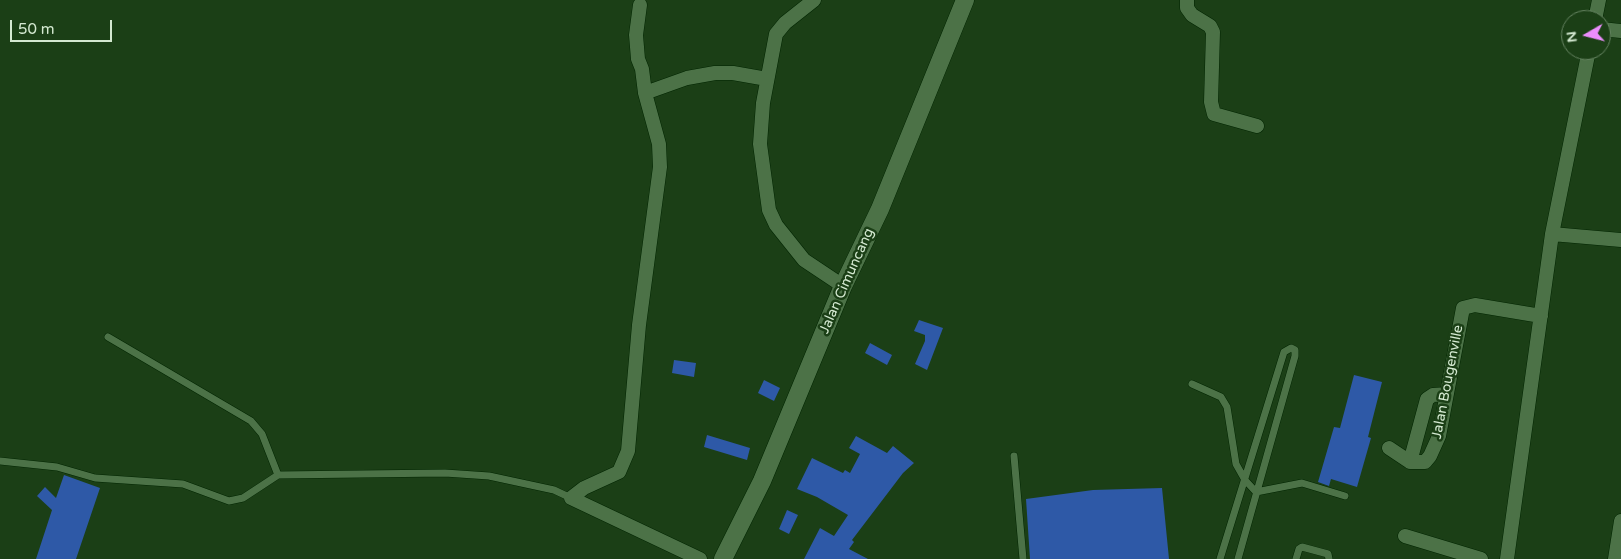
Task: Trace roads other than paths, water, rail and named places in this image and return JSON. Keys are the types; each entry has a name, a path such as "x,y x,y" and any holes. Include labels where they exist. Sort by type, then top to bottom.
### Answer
{"street":[{"path":"814,0 780,28 776,34 760,125 760,144 770,210 776,225 796,251 811,266 843,286"},
{"name":"Jalan Cimuncang","path":"723,559 762,481 843,286 880,209 965,0"},
{"path":"1186,0 1187,8 1192,15 1210,26 1213,32 1211,102 1214,114 1257,126"},
{"path":"640,5 636,35 645,93 659,144 660,168 639,325 628,451 619,472 584,488 571,498 700,559"},
{"path":"1507,559 1552,234 1587,60"},
{"path":"645,93 687,78 715,73 733,73 767,79"},
{"path":"1552,234 1621,240"},
{"name":"Jalan Bougenville","path":"1410,462 1425,462 1430,456 1438,436 1463,308 1474,305 1541,316"},
{"path":"1389,448 1410,462 1427,399 1433,395 1447,394"},
{"path":"1615,559 1621,521"},
{"path":"1405,536 1482,559"}],"lane":[{"path":"108,337 251,421 262,434 278,475"},
{"path":"1220,559 1284,352 1288,348 1293,348 1295,356 1238,559"},
{"path":"1192,384 1220,397 1227,407 1236,464 1245,480 1256,492"},
{"path":"1014,456 1023,559"},
{"path":"0,461 57,467 95,478 183,484 229,501 243,498 278,475 445,473 489,476 554,490 571,498"},
{"path":"1256,492 1302,483 1345,496"},
{"path":"1296,559 1299,549 1302,547 1328,554 1328,559"}]}
